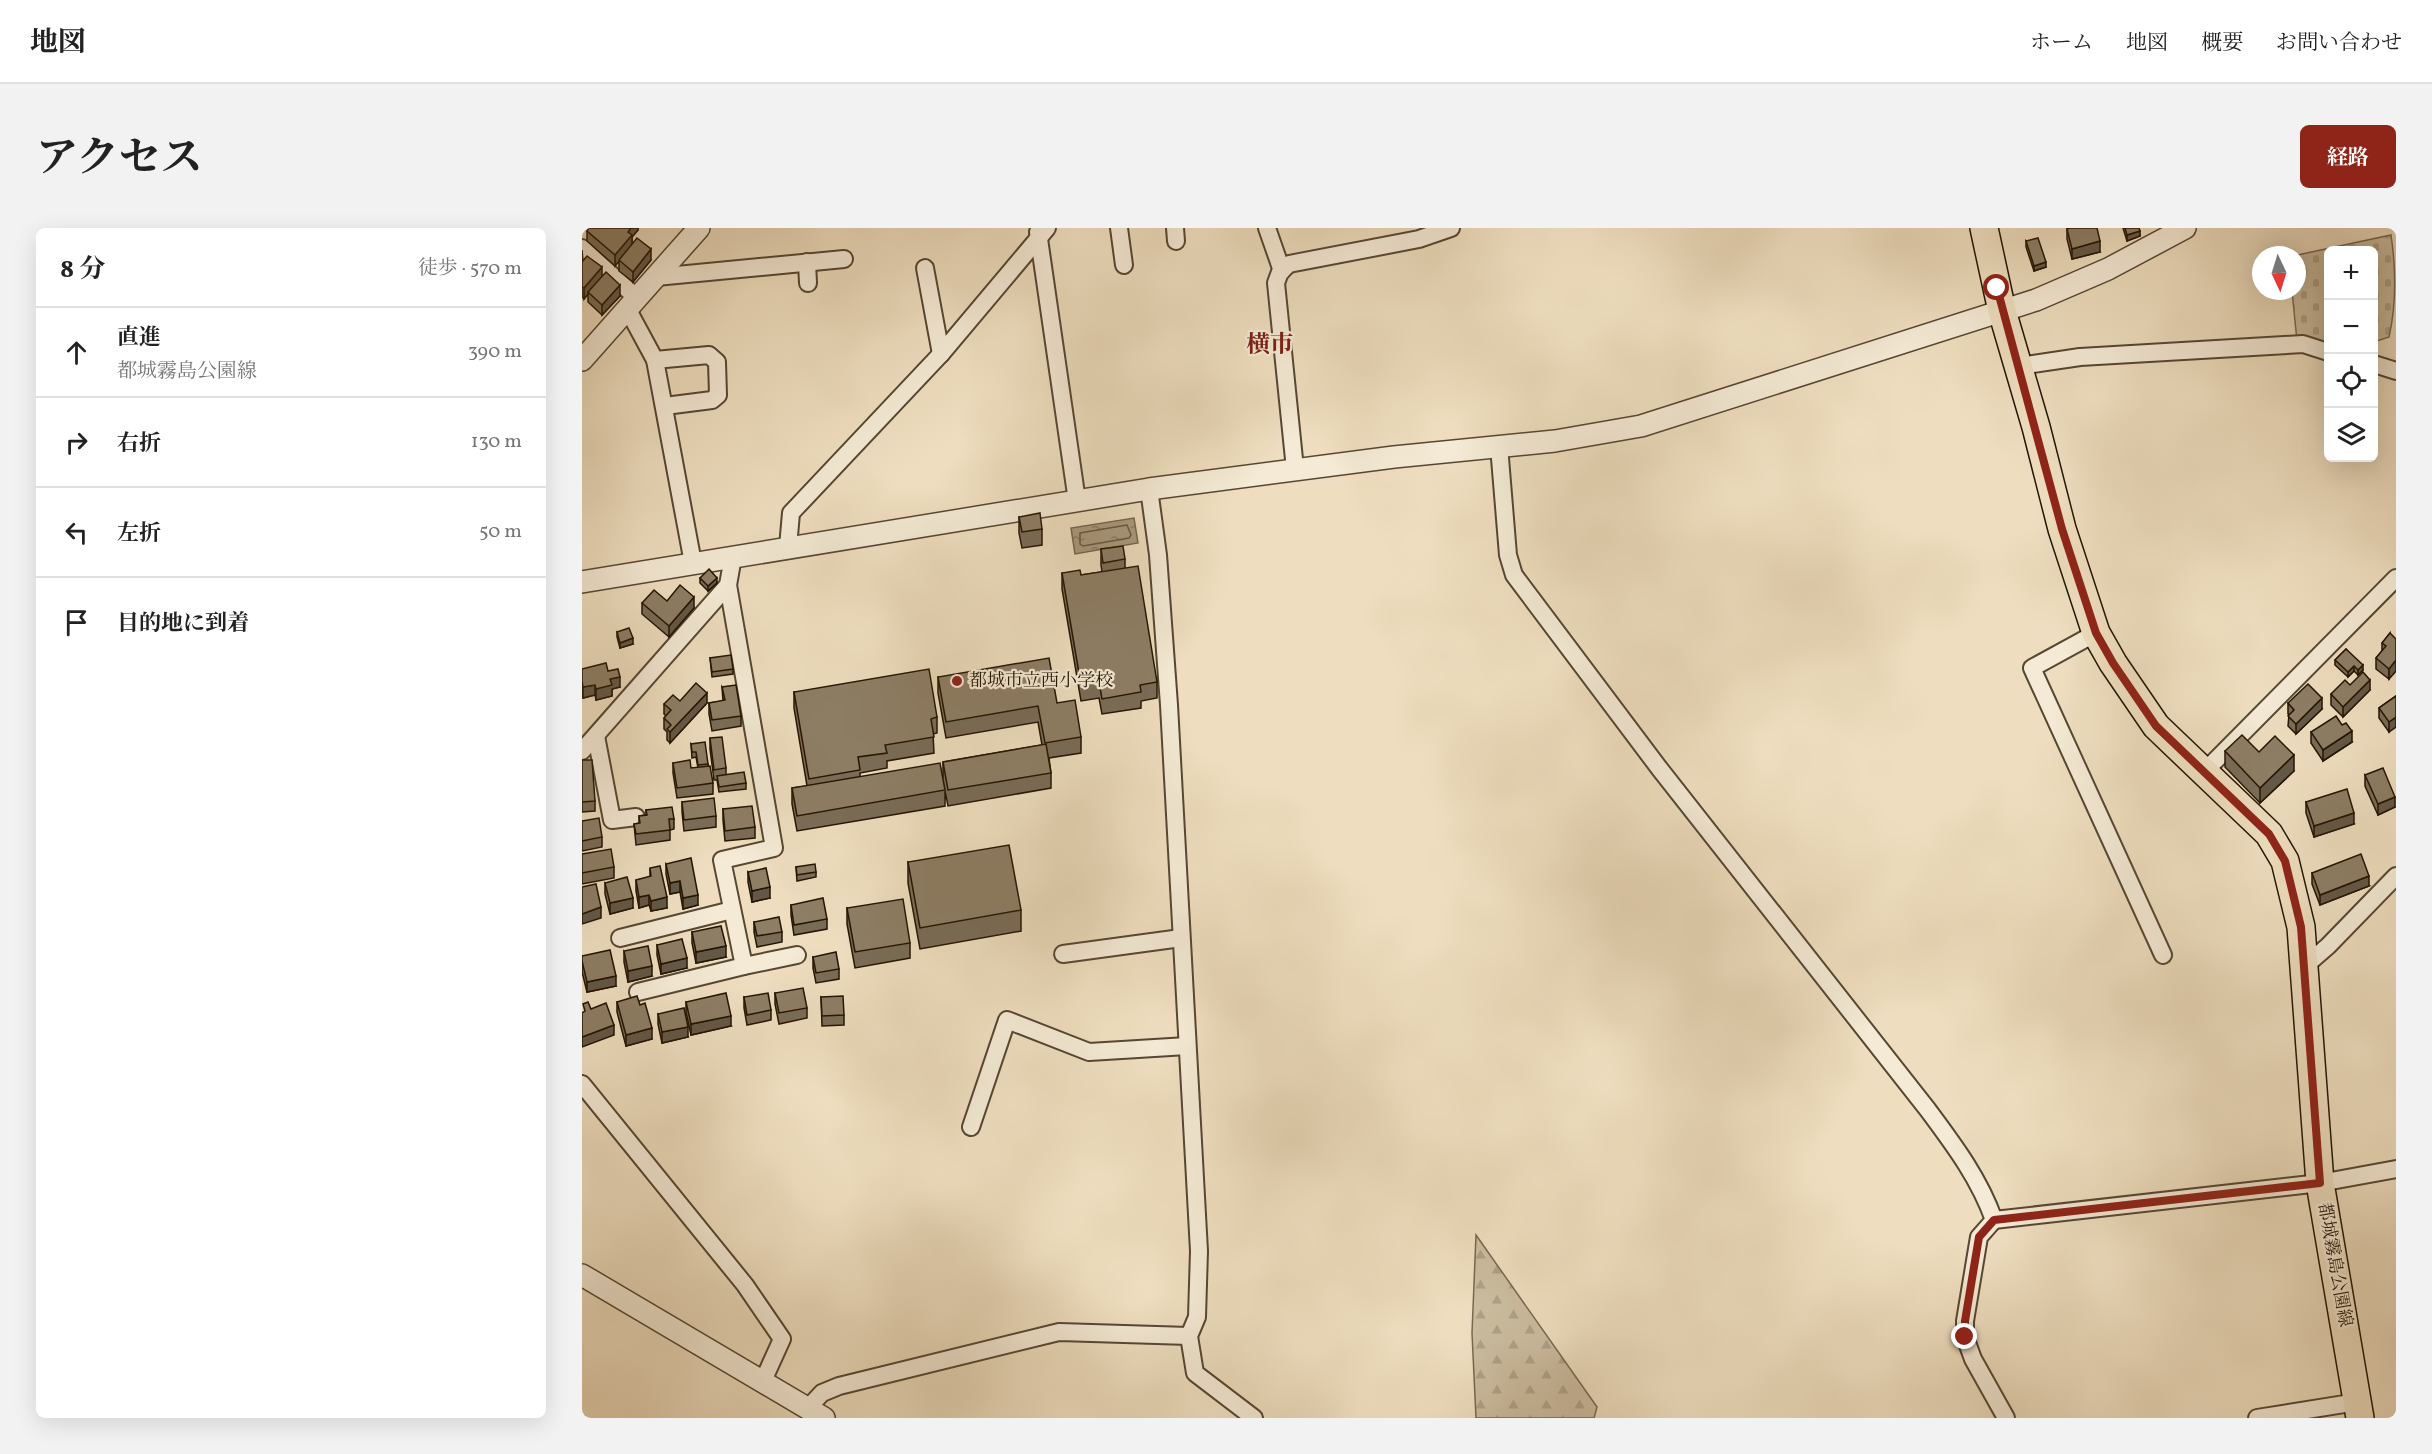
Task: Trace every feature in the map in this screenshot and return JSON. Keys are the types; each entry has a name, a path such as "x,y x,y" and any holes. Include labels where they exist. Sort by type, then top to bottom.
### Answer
{"main road":[{"name":"都城霧島公園線","path":"1984,228 2002,311 2062,529 2096,633 2113,663 2156,726 2269,834 2285,861 2301,927 2320,1183 2359,1410"}],"street":[{"path":"582,360 699,228"},
{"path":"1119,228 1124,265"},
{"path":"1267,228 1282,270"},
{"path":"1295,470 1276,283 1282,270 1289,264 1419,239 1450,228"},
{"path":"582,582 1149,489 1555,441 1641,426 2002,311 2108,269 2185,228"},
{"path":"789,547 791,513 941,354 1041,231"},
{"path":"1041,231 1077,501"},
{"path":"582,248 633,304 655,360 693,563"},
{"path":"656,278 844,259"},
{"path":"807,262 808,283"},
{"path":"925,268 941,354"},
{"path":"2019,366 2080,357 2303,344 2324,351"},
{"path":"655,360 709,355 717,362 718,395 712,400 665,406"},
{"path":"2378,365 2396,370"},
{"path":"1499,446 1508,555 1514,575 1659,768 1928,1110 1969,1167 1986,1196 1994,1220"},
{"path":"1149,489 1158,555 1169,705 1199,1251 1197,1317 1189,1336 1195,1373 1254,1418"},
{"path":"733,557 728,585 774,848 722,860 744,966"},
{"path":"2204,772 2396,578"},
{"path":"582,751 728,585"},
{"path":"2096,633 2032,668 2163,955"},
{"path":"596,735 612,820 636,817"},
{"path":"2305,966 2328,946 2396,876"},
{"path":"620,938 732,910"},
{"path":"1063,954 1181,938"},
{"path":"638,992 797,955"},
{"path":"971,1126 1007,1020 1089,1052 1187,1046"},
{"path":"582,1084 745,1285 782,1339 763,1382"},
{"path":"2006,1418 1973,1359 1965,1337 1965,1321 1979,1237 1994,1220 2320,1183 2396,1169"},
{"path":"582,1275 816,1413 822,1394 839,1386 1059,1332 1189,1336"},
{"path":"2257,1418 2359,1410"}],"green space":[{"path":"2391,235 2394,287 2389,337 2378,341 2378,246 2339,246"},
{"path":"2324,249 2324,343 2297,341 2293,300 2306,300 2306,253"},
{"path":"1476,1235 1597,1407 1594,1418 1476,1418 1472,1333"}],"water":[{"path":"1134,518 1138,543 1075,554 1071,528"}],"building":[{"path":"589,228 631,228 628,232 632,235 615,255 587,231"},
{"path":"2097,228 2100,241 2072,249 2067,229"},
{"path":"2125,228 2139,228 2140,231 2127,235"},
{"path":"637,238 651,249 633,272 619,260"},
{"path":"2038,238 2046,262 2034,266 2026,241"},
{"path":"587,256 602,267 584,288 582,287 582,262"},
{"path":"606,272 620,285 602,305 588,292"},
{"path":"1040,513 1042,529 1022,532 1019,517"},
{"path":"1123,546 1125,559 1103,563 1101,549"},
{"path":"1138,566 1157,682 1140,685 1141,692 1102,699 1099,682 1081,685 1062,573 1080,570 1081,575"},
{"path":"709,569 717,578 708,586 700,578"},
{"path":"680,585 694,597 669,626 642,603 654,590 667,601"},
{"path":"629,628 633,638 620,643 617,632"},
{"path":"2390,633 2396,639 2396,660 2389,669 2376,658 2386,646 2382,643"},
{"path":"2346,649 2363,665 2358,670 2354,666 2348,672 2335,660"},
{"path":"731,655 733,669 712,672 710,658"},
{"path":"1049,658 1057,703 1075,700 1081,737 1045,743 1038,706 946,722 938,677"},
{"path":"606,663 608,671 618,669 620,677 610,679 612,685 596,689 595,685 583,687 582,669"},
{"path":"929,669 937,717 931,719 934,737 885,745 887,753 858,757 860,770 809,779 794,692"},
{"path":"2363,672 2370,680 2343,707 2331,694 2345,680 2350,685"},
{"path":"696,683 707,693 670,732 667,729 671,725 664,718 671,710 664,704 673,695 680,701"},
{"path":"2308,684 2322,698 2296,724 2288,716 2294,710 2288,703"},
{"path":"736,685 741,716 712,720 709,703 725,700 722,687"},
{"path":"2396,696 2396,717 2389,722 2379,708"},
{"path":"2336,716 2342,725 2346,723 2352,731 2323,750 2311,732"},
{"path":"2242,735 2259,752 2275,736 2294,755 2260,788 2225,751"},
{"path":"722,737 726,768 714,770 710,738"},
{"path":"705,742 708,764 698,765 696,752 692,752 691,744"},
{"path":"1046,744 1051,773 948,790 943,762"},
{"path":"582,760 592,760 595,801 582,802"},
{"path":"690,760 691,768 710,766 713,783 677,788 673,763"},
{"path":"940,763 945,790 797,816 792,788"},
{"path":"2383,768 2395,797 2378,804 2365,775"},
{"path":"744,772 746,783 719,787 717,776"},
{"path":"2347,789 2354,813 2314,826 2306,802"},
{"path":"714,798 716,816 684,820 682,802"},
{"path":"752,806 755,827 725,831 723,809"},
{"path":"672,807 674,819 669,819 670,830 636,834 634,824 640,823 639,816 647,815 646,810"},
{"path":"599,818 602,837 582,841 582,821"},
{"path":"1009,845 1021,910 920,928 908,862"},
{"path":"611,849 614,867 582,873 582,854"},
{"path":"2361,854 2369,876 2320,895 2312,873"},
{"path":"691,858 698,895 683,898 680,881 670,883 666,864"},
{"path":"815,864 816,872 797,875 796,867"},
{"path":"660,866 667,897 651,901 649,895 639,897 636,880 651,876 650,868"},
{"path":"766,868 770,887 752,891 748,872"},
{"path":"627,877 633,898 610,903 605,883"},
{"path":"596,884 601,907 582,914 582,887"},
{"path":"823,898 827,919 794,925 791,905"},
{"path":"903,899 910,943 855,952 847,908"},
{"path":"779,917 782,932 757,936 754,922"},
{"path":"721,926 726,946 696,952 692,932"},
{"path":"682,939 687,958 661,964 657,945"},
{"path":"648,946 652,966 628,971 624,951"},
{"path":"610,950 616,976 587,982 582,956"},
{"path":"836,952 839,969 816,973 813,957"},
{"path":"803,988 807,1008 779,1013 775,993"},
{"path":"726,993 731,1016 691,1024 686,1002"},
{"path":"768,993 771,1010 747,1015 744,997"},
{"path":"637,996 640,1005 645,1003 652,1028 626,1035 617,1002"},
{"path":"843,996 844,1015 822,1016 821,997"},
{"path":"588,1002 591,1009 606,1003 614,1025 582,1037 582,1013 585,1011 583,1004"},
{"path":"684,1008 688,1027 662,1032 658,1014"}],"place":[{"name":"都城市立西小学校","path":"957,681"}],"district":[{"name":"横市","path":"1270,346"}],"route":[{"path":"1965,1337 1965,1321 1979,1237 1994,1220 2320,1183 2301,927 2285,861 2269,834 2156,726 2113,663 2096,633 2062,529 1997,288"}]}
